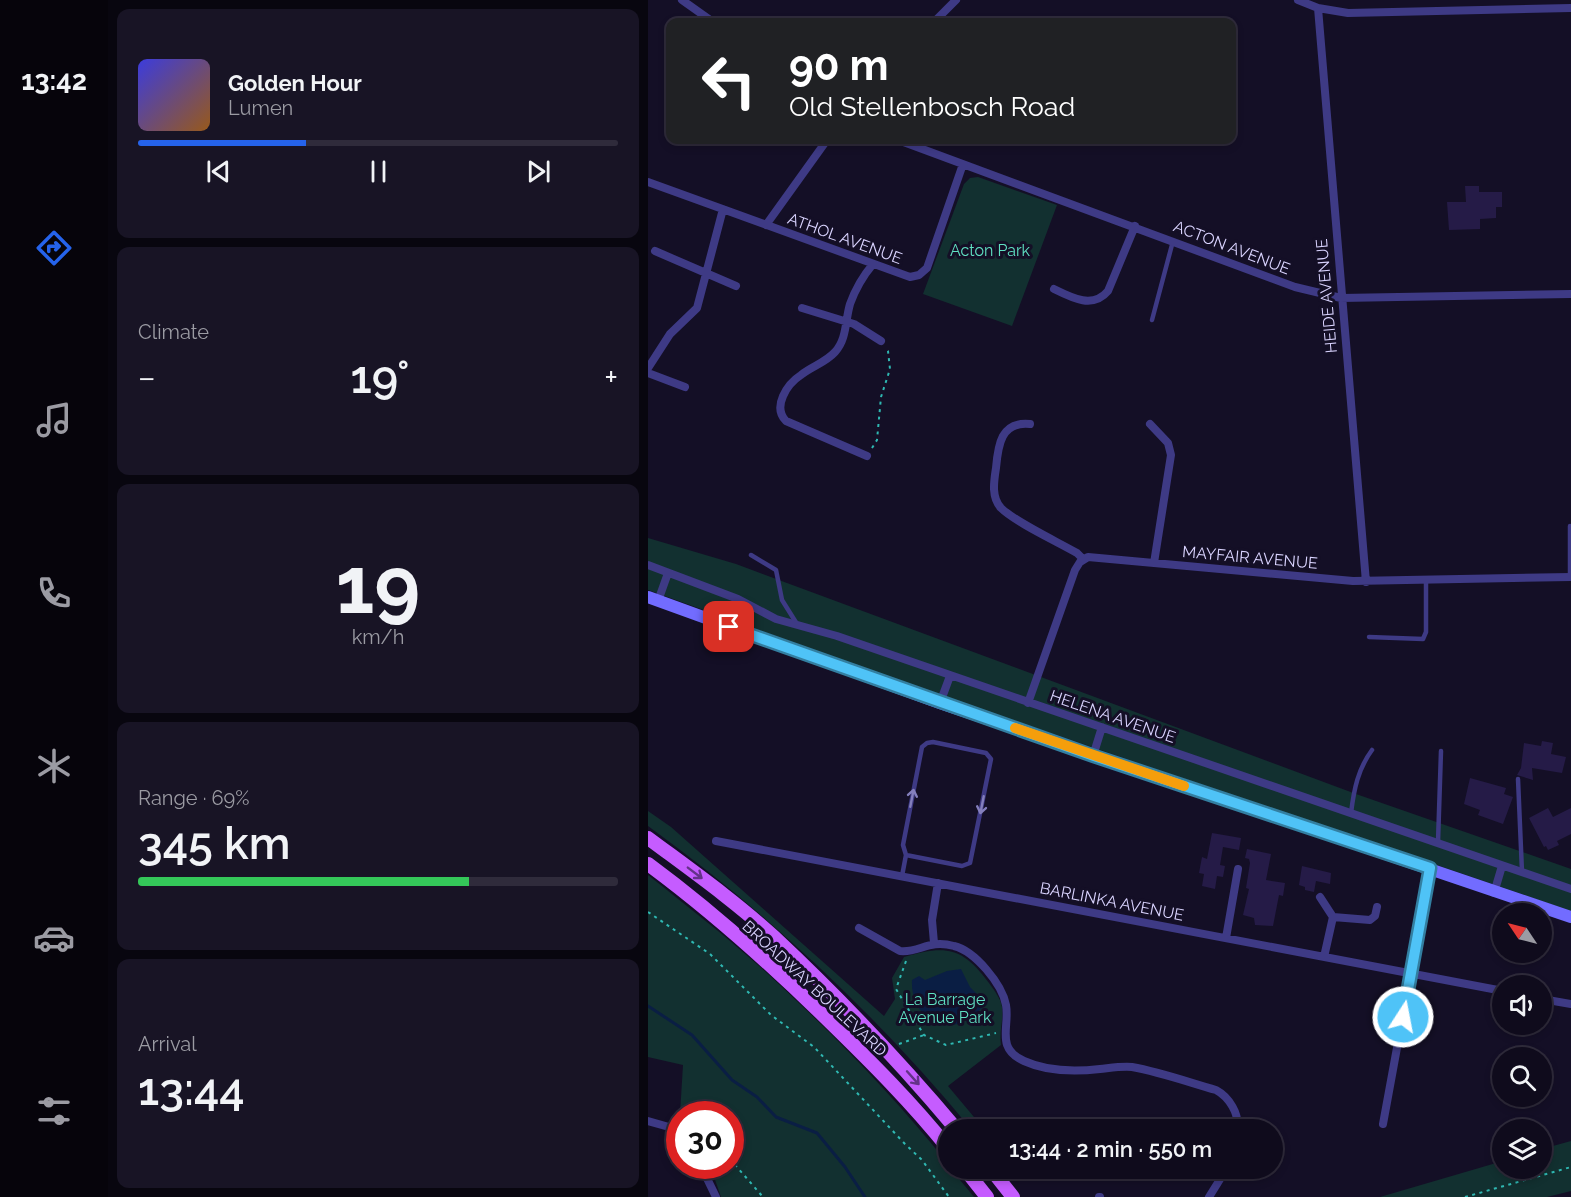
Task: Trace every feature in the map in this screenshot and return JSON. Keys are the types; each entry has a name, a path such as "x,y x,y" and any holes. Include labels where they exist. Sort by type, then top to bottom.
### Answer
{"main road":[{"name":"BROADWAY BOULEVARD","path":"648,838 706,881 773,937 886,1048 947,1119"},
{"name":"BROADWAY BOULEVARD","path":"648,864 776,969 867,1057 938,1137"},
{"path":"973,1179 987,1197"},
{"path":"999,1179 1013,1197"}],"street":[{"path":"682,0 707,18"},
{"path":"938,18 956,0"},
{"path":"1298,0 1318,8 1348,13 1571,8"},
{"name":"HEIDE AVENUE","path":"1318,8 1366,582"},
{"path":"766,225 824,144"},
{"name":"ACTON AVENUE","path":"909,144 1295,287 1341,298 1571,294"},
{"name":"ATHOL AVENUE","path":"648,182 910,277 923,272 963,164"},
{"path":"648,368 670,334 697,308 723,209"},
{"path":"1054,289 1080,300 1096,301 1102,298 1108,291 1135,226"},
{"path":"655,251 736,285"},
{"path":"867,456 786,421 780,411 781,400 792,382 822,364 836,352 843,340 854,296 873,264"},
{"path":"802,308 860,326 881,341"},
{"path":"648,373 685,387"},
{"path":"1028,703 1075,570 1083,559 1077,553 1006,511 995,496 997,448 1001,437 1012,426 1030,424"},
{"path":"1150,424 1167,443 1171,455 1154,563"},
{"name":"MAYFAIR AVENUE","path":"1083,559 1093,556 1366,582 1571,578"},
{"name":"HELENA AVENUE","path":"648,565 738,599 776,620 837,636 1571,889"},
{"path":"668,573 653,599 940,703 1571,917"},
{"path":"940,703 950,676"},
{"path":"1094,756 1102,727"},
{"name":"BARLINKA AVENUE","path":"716,841 1492,989"},
{"path":"1494,892 1502,866"},
{"path":"1383,1124 1430,868"},
{"path":"1226,938 1238,869"},
{"path":"934,943 932,920 938,883"},
{"path":"1320,897 1333,917 1324,957"},
{"path":"1333,917 1370,920 1375,916 1377,907"},
{"path":"859,928 900,951 934,943 962,949 981,964 1005,999 1006,1042 1012,1052 1023,1061 1037,1066 1076,1072 1132,1067 1216,1090 1226,1098 1236,1114 1236,1119"},
{"path":"1552,1001 1571,1004"},
{"path":"648,1120 666,1126"},
{"path":"707,1179 716,1197"},
{"path":"1209,1197 1220,1179"}],"lane":[{"path":"1152,320 1173,240"},
{"path":"1570,526 1571,578"},
{"path":"751,555 776,570 782,600 798,624"},
{"path":"1369,638 1423,639 1426,632 1426,580"},
{"path":"902,876 906,855 903,844 922,747 927,742 933,742 986,753 990,762 970,863 962,866 906,855"},
{"path":"1351,813 1359,771 1372,750"},
{"path":"1438,842 1441,751"},
{"path":"1518,779 1522,872"}],"path":[{"path":"867,456 877,440 881,397 890,369 888,351 881,341"},
{"path":"648,912 710,954 771,1015 814,1047 922,1160 949,1197"},
{"path":"910,950 896,989 924,1035 946,1045 1004,1031"},
{"path":"886,1048 924,1035"},
{"path":"1465,1197 1571,1167"},
{"path":"744,1175 763,1197"}],"green space":[{"name":"Acton Park","path":"978,177 1057,205 1012,326 923,294 964,184 970,178"},
{"path":"648,538 736,564 1356,794 1571,869 1571,911 928,691 648,590"},
{"name":"La Barrage Avenue Park","path":"648,811 671,827 884,1016 895,999 892,978 904,957 942,950 961,955 970,962 997,995 1002,1011 1001,1045 948,1086 976,1119 962,1119 859,1006 778,930 736,894 648,826"},
{"path":"648,875 750,958 826,1029 868,1072 938,1152 938,1179 959,1179 974,1197 721,1197 715,1179 744,1179 744,1101 681,1101 683,1065 648,1057"},
{"path":"1571,1141 1571,1191 1547,1197 1380,1197 1492,1164 1492,1179 1552,1179 1552,1146"}],"water":[{"path":"961,969 970,987 985,1002 983,1006 961,1023 950,1025 930,1020 916,1003 912,980 919,976 925,980 947,971"}],"building":[{"path":"1465,186 1479,186 1479,192 1502,192 1502,207 1496,207 1496,218 1480,219 1480,229 1449,230 1447,202 1466,202"},
{"path":"1542,741 1553,743 1551,754 1566,757 1562,773 1532,768 1533,780 1517,775 1521,768 1524,743 1541,746"},
{"path":"1470,778 1506,788 1504,794 1513,797 1503,824 1478,815 1480,810 1464,804"},
{"path":"1548,808 1553,817 1571,808 1571,834 1557,841 1559,845 1548,850 1546,846 1544,847 1529,818"},
{"path":"1212,833 1241,838 1239,850 1223,847 1220,865 1225,866 1223,877 1217,876 1215,889 1202,886 1204,874 1199,873 1202,857 1207,859"},
{"path":"1247,849 1271,854 1266,880 1285,883 1283,896 1279,895 1273,926 1255,925 1254,918 1243,915 1249,889 1246,888 1250,863 1249,859 1245,858"},
{"path":"1302,866 1331,873 1330,884 1316,881 1314,892 1305,890 1305,887 1299,885"}],"waterway":[{"path":"648,1006 692,1035 732,1080 757,1097 776,1117 817,1133 845,1167 865,1197"}],"slow traffic":[{"path":"1015,728 1184,786"}],"route":[{"path":"729,627 1094,756 1430,868 1403,1017"}]}
